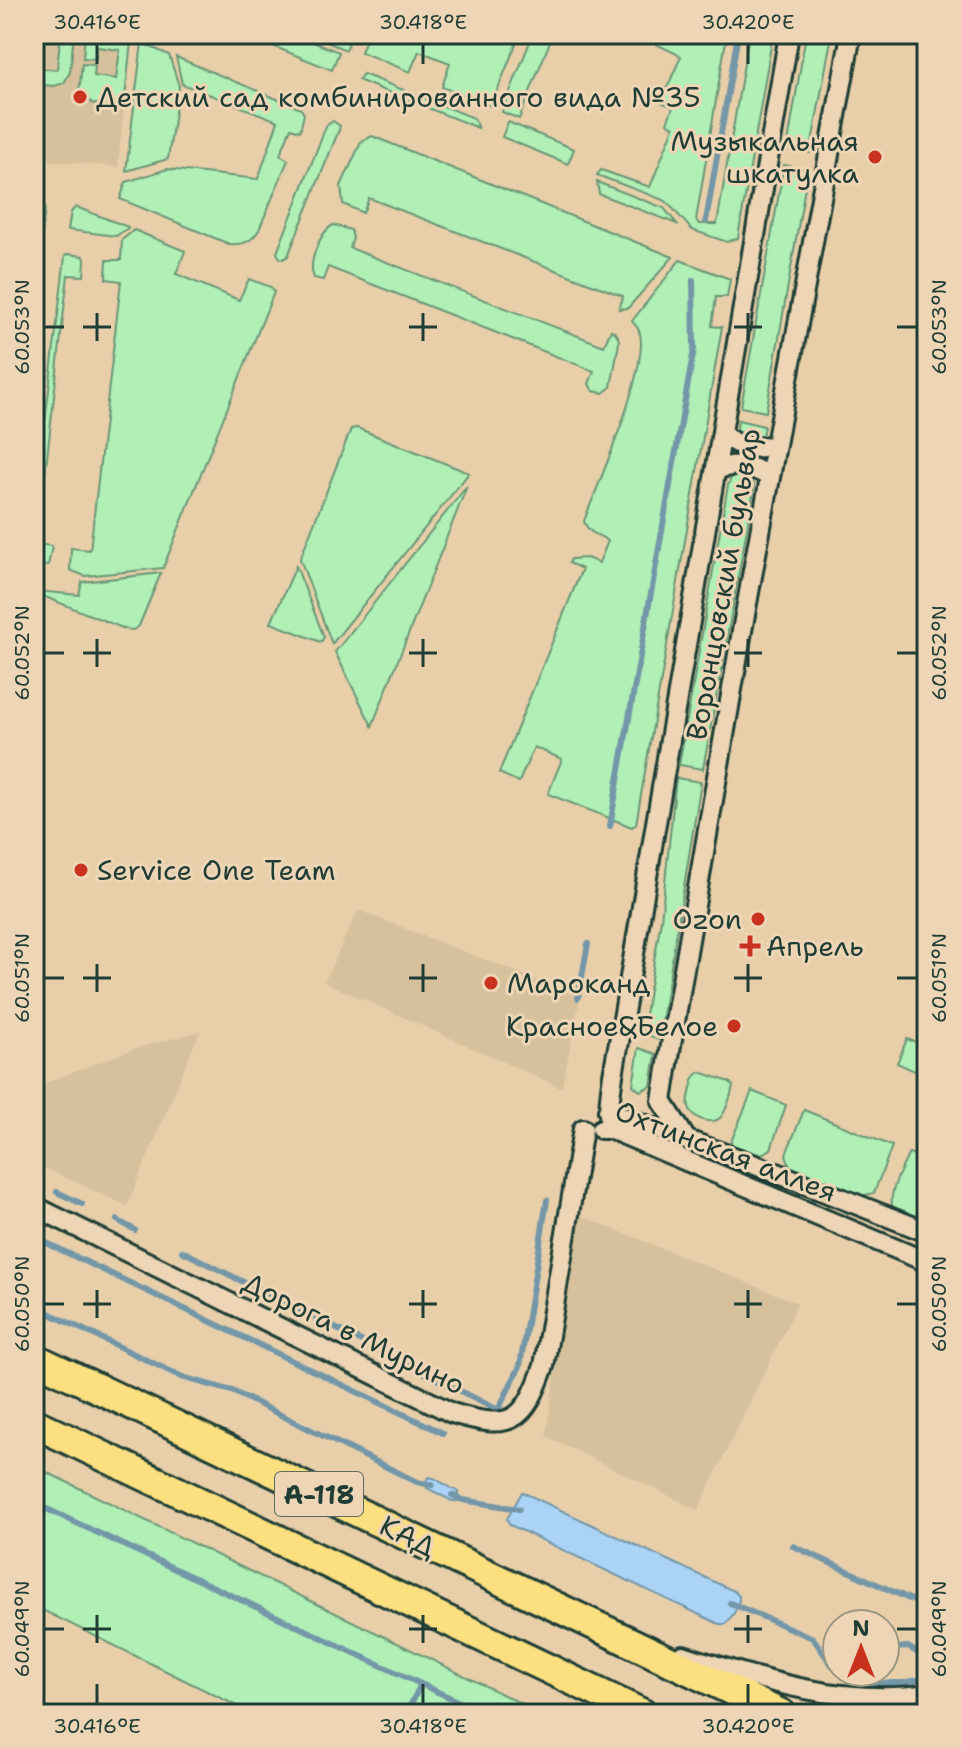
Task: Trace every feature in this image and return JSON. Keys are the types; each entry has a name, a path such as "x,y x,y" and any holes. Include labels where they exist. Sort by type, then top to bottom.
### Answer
{"highway":[{"name":"КАД","path":"34,1358 781,1714"},
{"name":"А-118","path":"34,1423 643,1714"}],"street":[{"name":"Воронцовский бульвар","path":"609,1120 621,1031 789,34"},
{"name":"Воронцовский бульвар","path":"662,1101 770,477 851,34"},
{"path":"722,434 736,445 757,449 776,444"},
{"path":"716,470 733,464 754,467 770,477"},
{"path":"613,1093 616,1105 638,1115 650,1111 662,1101 686,1139"},
{"name":"Охтинская аллея","path":"583,1129 609,1120 686,1139 927,1232"},
{"name":"Охтинская аллея","path":"609,1120 927,1262"},
{"name":"Дорога в Мурино","path":"34,1206 452,1413 482,1422 501,1420 515,1418 533,1398 544,1366 583,1129"},
{"path":"604,1630 714,1665 838,1695 880,1698 927,1694"}],"shaded area":[{"name":"Детский сад комбинированного вида №35","path":"34,34 132,34 118,167 34,159"},
{"path":"358,910 580,997 562,1088 324,982"},
{"path":"200,1031 127,1206 34,1163 34,1087 134,1049"},
{"path":"579,1215 798,1303 698,1510 546,1436"}],"green space":[{"path":"41,34 74,34 70,72 64,83 54,86 34,84 34,68 57,70 60,40 40,38"},
{"path":"85,34 115,34 131,41 124,108 94,104 79,94 82,64 95,65 94,76 116,79 120,50 97,47 96,59 83,58"},
{"path":"262,34 292,34 339,52 332,70 260,41"},
{"path":"332,34 352,34 346,50 329,43"},
{"path":"368,34 520,34 491,106 442,87 450,63 419,51 410,72 361,52"},
{"path":"533,34 553,34 519,119 502,112"},
{"path":"652,34 676,43 680,34 727,34 696,220 699,224 717,224 749,34 773,34 738,238 727,242 692,230 666,201 597,175 601,170 650,187 674,127 667,123 673,107 661,102 681,56 650,41"},
{"path":"806,34 832,34 810,153 787,149"},
{"path":"142,43 169,55 179,86 168,159 126,171"},
{"path":"176,57 301,109 304,114 300,131 291,128 280,155 288,160 259,230 247,242 229,244 120,199 126,182 167,169 258,179 278,121 182,84"},
{"path":"363,74 474,118 478,128 358,80"},
{"path":"333,121 340,126 339,130 288,256 280,258 277,253 326,126"},
{"path":"508,122 574,149 568,164 502,137"},
{"path":"372,136 673,257 628,308 619,309 623,296 369,198 363,213 343,204 341,186 361,142"},
{"path":"784,165 808,170 766,412 741,407"},
{"path":"597,182 664,208 677,224 599,194"},
{"path":"34,202 45,207 37,278 34,278"},
{"path":"76,207 128,228 116,236 68,230 71,212"},
{"path":"333,225 351,230 353,238 350,248 604,346 613,331 619,343 611,387 603,393 593,391 589,384 594,371 328,267 323,280 314,278 312,265 316,249"},
{"path":"134,230 185,251 176,274 239,300 249,279 271,287 274,292 163,568 85,576 70,570 71,548 90,550 121,281 106,279 107,260 121,260 122,240"},
{"path":"65,256 83,256 84,276 68,275 37,544 52,546 48,566 34,565 34,514"},
{"path":"680,260 730,279 727,297 716,297 712,326 722,327 636,824 632,827 548,794 562,759 534,747 519,782 499,773 582,569 569,563 571,559 587,558 599,563 608,541 591,531 584,521 638,369 641,346 638,330 632,321"},
{"path":"738,420 764,426 762,436 754,441 741,438 737,429"},
{"path":"357,428 469,473 332,644 300,559 351,429"},
{"path":"737,473 749,475 754,485 753,495 703,769 679,765 728,485"},
{"path":"467,486 372,726 335,652"},
{"path":"296,566 324,637 321,642 271,623"},
{"path":"161,573 139,626 133,630 35,593 79,595 82,582"},
{"path":"676,778 701,782 659,1040 642,1032 661,920"},
{"path":"907,1039 927,1046 919,1073 897,1063"},
{"path":"639,1048 656,1054 651,1086 640,1091 633,1085"},
{"path":"700,1072 730,1082 733,1086 725,1110 717,1120 698,1118 689,1107 693,1081"},
{"path":"752,1091 786,1105 771,1149 760,1155 730,1144"},
{"path":"804,1110 892,1146 874,1193 861,1196 790,1168 786,1154"},
{"path":"909,1153 927,1160 927,1223 893,1210 892,1196"},
{"path":"34,1466 543,1714 253,1714 34,1606"}],"water":[{"path":"428,1477 458,1492 458,1501 427,1488"},
{"path":"522,1492 734,1591 739,1596 735,1611 725,1624 719,1624 510,1525 507,1519"}],"waterway":[{"path":"706,221 738,34"},
{"path":"610,826 694,349 693,280"},
{"path":"578,998 588,944"},
{"path":"57,1192 82,1204"},
{"path":"182,1251 498,1410 520,1366 547,1200"},
{"path":"117,1220 135,1230"},
{"path":"34,1237 443,1433"},
{"path":"34,1306 182,1377 232,1391 417,1482 432,1485"},
{"path":"452,1495 463,1500 519,1509"},
{"path":"34,1503 485,1714"},
{"path":"793,1546 927,1607"},
{"path":"730,1603 813,1638 821,1649"},
{"path":"901,1648 908,1647 920,1654"},
{"path":"901,1683 927,1678"},
{"path":"406,1714 421,1684"}],"place":[{"name":"Детский сад комбинированного вида №35","path":"80,97"},
{"name":"Музыкальная шкатулка","path":"875,157"},
{"name":"Service One Team","path":"81,870"},
{"name":"Ozon","path":"758,919"},
{"name":"Апрель","path":"750,946"},
{"name":"Мароканд","path":"491,983"},
{"name":"Красное&Белое","path":"734,1026"}]}
